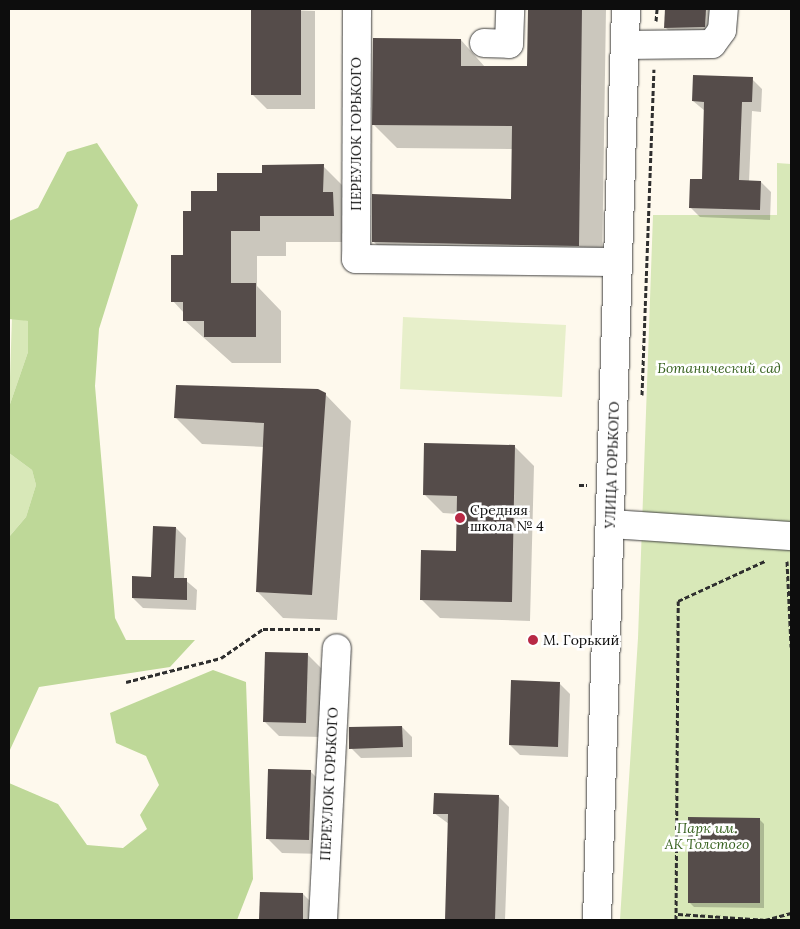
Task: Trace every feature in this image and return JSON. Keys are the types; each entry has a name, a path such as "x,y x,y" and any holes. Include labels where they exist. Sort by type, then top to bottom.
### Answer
{"street":[{"name":"ПЕРЕУЛОК ГОРЬКОГО","path":"357,9 356,259 618,262"},
{"path":"484,43 509,44 510,9"},
{"name":"УЛИЦА ГОРЬКОГО","path":"597,920 626,9"},
{"path":"625,45 712,44 722,30 724,9"},
{"path":"610,524 789,544"},
{"name":"ПЕРЕУЛОК ГОРЬКОГО","path":"322,920 337,648"}],"path":[{"path":"789,544 791,648"},
{"path":"676,920 678,914 674,841 678,602 768,560"},
{"path":"126,682 221,658 263,629 322,629 337,648"},
{"path":"678,914 765,920 791,914"}],"green space":[{"path":"97,143 138,205 99,329 95,386 115,618 126,640 195,640 170,667 39,687 9,752 9,537 26,517 36,485 32,470 9,453 9,407 28,352 28,321 9,319 9,221 38,208 67,152"},
{"name":"Парк им. АК Толстого","path":"777,163 791,164 791,920 620,920 638,638 653,215 777,215"},
{"path":"12,317 28,321 28,352 9,407"},
{"path":"403,317 566,325 562,397 400,389"},
{"path":"9,453 32,470 36,485 26,517 9,537"},
{"path":"213,670 246,682 253,879 237,920 9,920 9,783 58,804 87,845 123,848 147,829 140,815 159,785 146,756 116,743 110,713"}],"building":[{"path":"251,9 301,9 301,95 251,95"},
{"path":"528,9 582,9 579,246 372,242 372,194 511,199 512,126 372,125 373,38 461,39 461,66 527,66"},
{"path":"665,9 706,9 705,27 664,28"},
{"path":"693,75 753,77 752,102 742,102 739,180 761,181 760,210 689,208 690,179 702,179 704,102 692,101"},
{"path":"324,164 323,192 333,192 334,216 260,216 260,231 231,231 231,283 256,283 256,337 204,337 204,321 183,321 183,302 171,302 171,255 183,255 183,211 191,211 191,191 217,191 217,173 262,173 262,165"},
{"path":"176,385 318,389 326,393 312,595 256,592 264,423 174,418"},
{"path":"424,443 515,445 512,602 420,600 421,550 456,551 457,496 423,495"},
{"path":"153,526 176,527 174,578 187,578 187,600 132,598 132,576 151,577"},
{"path":"265,652 308,653 306,723 263,722"},
{"path":"511,680 560,682 558,747 509,745"},
{"path":"402,726 403,747 349,749 349,727"},
{"path":"268,769 311,770 309,840 266,839"},
{"path":"434,793 499,795 495,920 445,920 448,814 433,814"},
{"path":"688,817 760,818 760,903 688,903"},
{"path":"260,892 303,893 303,920 259,920"}],"place":[{"name":"Средняя школа № 4","path":"460,518"},
{"name":"М. Горький","path":"533,640"}],"park label":[{"name":"Ботанический сад","path":"719,368"}]}
